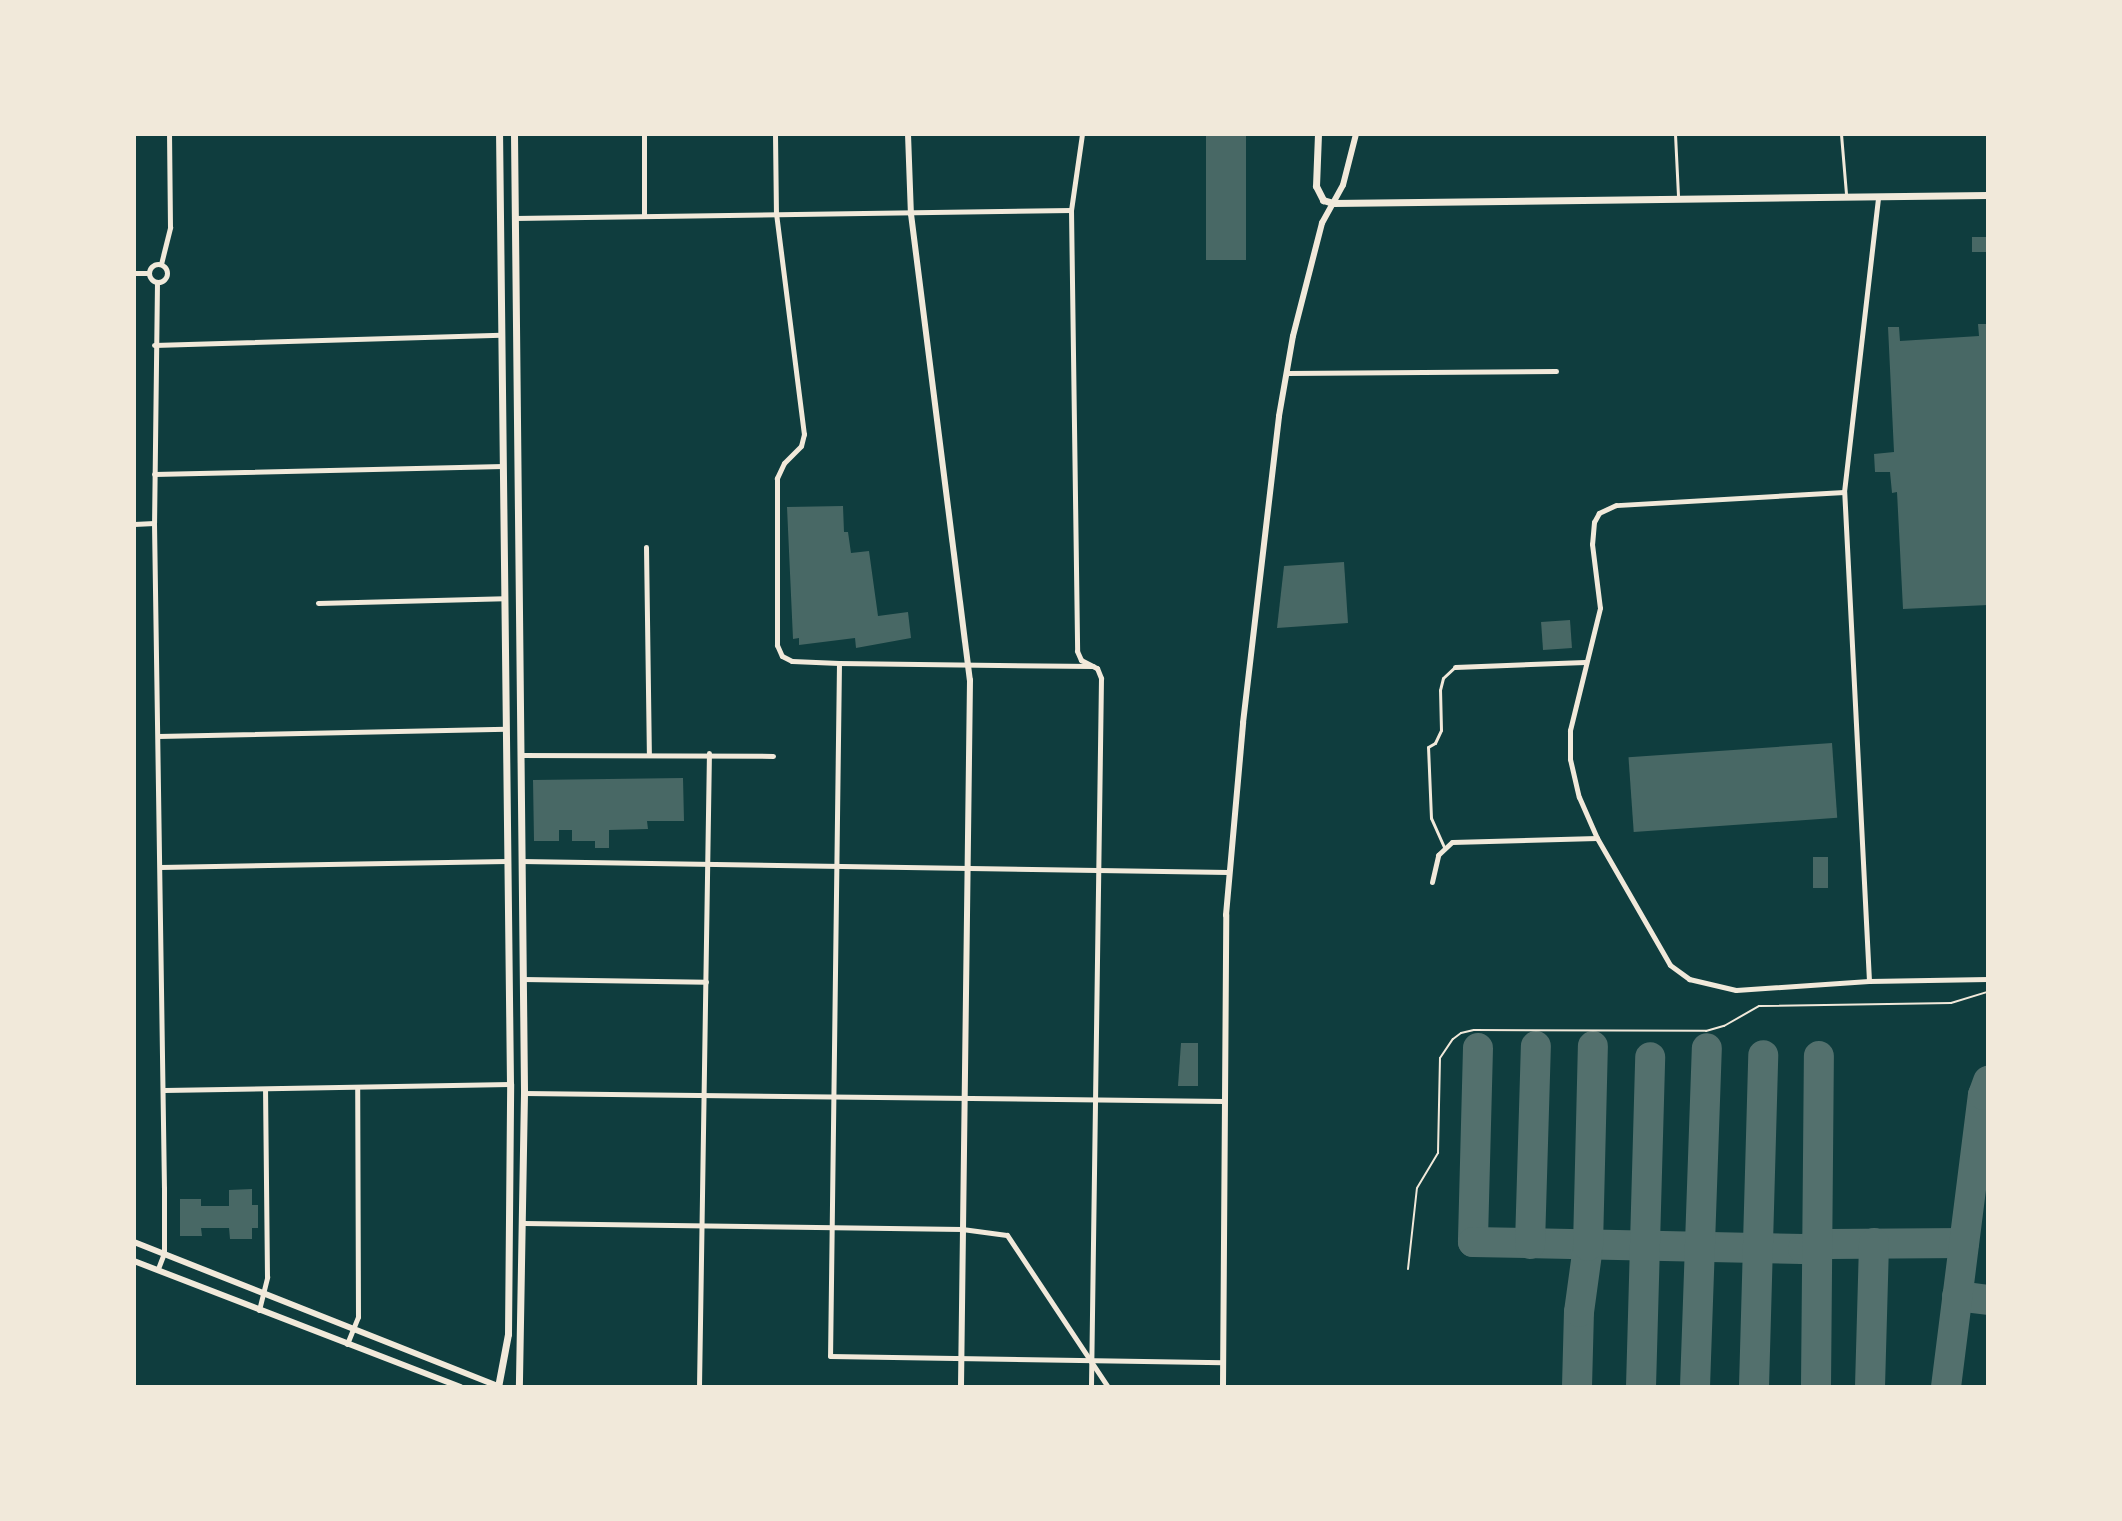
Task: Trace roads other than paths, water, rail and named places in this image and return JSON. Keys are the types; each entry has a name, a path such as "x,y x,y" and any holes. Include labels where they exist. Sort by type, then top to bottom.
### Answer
{"main road":[{"path":"499,134 510,1084 508,1334 499,1387"},
{"path":"514,134 524,1093 519,1387"},
{"path":"1318,134 1316,186 1323,200 1333,203 1988,195"}],"street":[{"path":"157,282 167,274 161,264 170,227 169,134"},
{"path":"644,134 644,215"},
{"path":"775,134 776,213 804,434 801,446 784,463 777,478 777,645 782,656 792,661 839,663 1094,666"},
{"path":"908,134 911,214 970,703 961,1387"},
{"path":"1082,134 1071,210 1077,651 1081,660 1094,666 1101,678 1091,1387"},
{"path":"1223,1387 1228,872 1273,462 1287,373 1311,261 1343,185 1356,134"},
{"path":"1869,981 1844,492 1878,197"},
{"path":"514,218 1071,210"},
{"path":"149,273 153,265 161,264"},
{"path":"134,273 149,273 157,282 154,523 164,1090 164,1253 158,1269"},
{"path":"154,345 501,335"},
{"path":"1287,373 1556,371"},
{"path":"154,474 503,466"},
{"path":"1844,492 1616,505 1599,513 1594,522 1592,544 1600,608 1597,631 1585,662 1570,730 1570,759 1579,797 1597,838 1670,965 1689,979 1736,990 1869,981 1988,979"},
{"path":"134,524 154,523"},
{"path":"646,547 649,753"},
{"path":"318,603 504,598"},
{"path":"1455,667 1585,662"},
{"path":"839,663 830,1356 1223,1362"},
{"path":"158,736 506,729"},
{"path":"520,755 709,753 718,756 773,756"},
{"path":"699,1387 709,753"},
{"path":"1432,882 1434,867 1444,847 1462,841 1597,838"},
{"path":"160,867 507,861"},
{"path":"521,861 1228,872"},
{"path":"523,979 706,982"},
{"path":"164,1090 510,1084"},
{"path":"347,1344 358,1317 357,1087"},
{"path":"259,1310 265,1293 265,1089"},
{"path":"524,1093 1224,1101"},
{"path":"524,1223 962,1229 1011,1238 1108,1387"},
{"path":"134,1242 499,1387"},
{"path":"134,1261 461,1387"}],"lane":[{"path":"1675,134 1678,199"},
{"path":"1841,134 1846,198"},
{"path":"1444,847 1431,818 1428,747 1435,743 1441,730 1440,690 1443,678 1455,667"}]}
